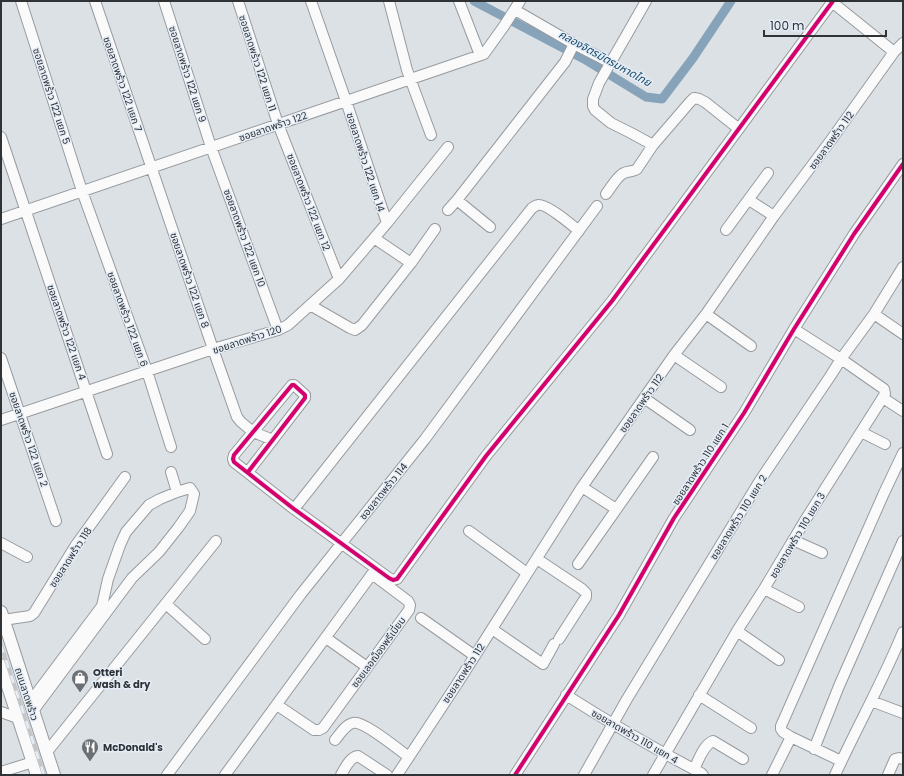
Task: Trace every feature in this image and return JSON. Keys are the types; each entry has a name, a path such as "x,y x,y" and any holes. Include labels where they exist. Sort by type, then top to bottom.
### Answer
{"main road":[{"name":"ถนนลาดพร้าว","path":"2,616 54,775"},
{"name":"ถนนลาดพร้าว","path":"1,665 37,775"}],"street":[{"name":"ซอยลาดพร้าว 122 แยก 5","path":"21,1 82,191"},
{"name":"ซอยลาดพร้าว 122 แยก 7","path":"95,1 151,167"},
{"name":"ซอยลาดพร้าว 122 แยก 9","path":"164,1 212,147"},
{"name":"ซอยลาดพร้าว 122 แยก 11","path":"238,1 278,124"},
{"name":"ซอยลาดพร้าว 122 แยก 14","path":"311,1 387,223"},
{"path":"389,1 407,70 431,135"},
{"path":"459,1 480,55"},
{"path":"646,1 599,83 593,99 593,106 595,110 611,123 653,145"},
{"path":"248,472 305,397 305,395 294,385 292,385 234,455 234,462 294,509 341,543 374,572 392,580 397,579 486,456 612,300 832,1 894,52"},
{"name":"ซอยลาดพร้าว 122","path":"1,219 484,54 515,9"},
{"path":"515,9 573,46 609,66"},
{"name":"ซอยลาดพร้าว 112","path":"397,775 582,487 674,355 706,314 774,216 894,52 903,43"},
{"path":"448,210 565,62 573,46"},
{"path":"606,194 623,173 637,169 653,145 694,98 705,102 739,129"},
{"name":"ซอยลาดพร้าว 122 แยก 12","path":"278,124 339,279"},
{"name":"ซอยลาดพร้าว 122 แยก 4","path":"1,137 107,454"},
{"name":"ซอยลาดพร้าว 122 แยก 10","path":"212,147 278,330"},
{"name":"ซอยลาดพร้าว 120","path":"1,420 213,349 278,330 288,325 339,279 387,223 448,147"},
{"name":"ซอยลาดพร้าว 110 แยก 1","path":"515,775 619,615 674,518 744,412 854,234 903,164"},
{"name":"ซอยลาดพร้าว 122 แยก 8","path":"151,167 237,417 253,432 272,440"},
{"path":"726,230 768,173"},
{"name":"ซอยลาดพร้าว 122 แยก 6","path":"82,191 147,371 171,447"},
{"path":"457,200 490,227"},
{"path":"749,200 774,216"},
{"path":"294,509 532,208 538,204 544,205 579,230"},
{"name":"ซอยลาดพร้าว 114","path":"167,775 301,594 426,439 597,206"},
{"path":"310,305 355,330 362,325 411,264 435,229"},
{"path":"374,238 411,264"},
{"name":"ซอยลาดพร้าว 110 แยก 2","path":"584,775 627,699 759,482 841,359 874,314 903,267"},
{"path":"706,314 751,346"},
{"path":"874,314 903,334"},
{"path":"794,329 884,389 885,394 883,398 903,411"},
{"path":"674,355 721,387"},
{"name":"ซอยลาดพร้าว 122 แยก 2","path":"1,358 56,521"},
{"path":"644,398 690,430"},
{"name":"ซอยลาดพร้าว 110 แยก 3","path":"653,775 737,631 883,398"},
{"path":"861,432 885,444"},
{"path":"841,761 791,737 783,732 781,726 903,452"},
{"path":"578,564 652,457"},
{"path":"170,472 177,492"},
{"name":"ซอยลาดพร้าว 118","path":"2,616 30,616 34,613 76,545 125,477"},
{"path":"582,487 616,510"},
{"path":"190,488 194,494 190,511 178,528 159,552 132,578 31,706 102,606 108,579 126,532 149,505 160,499 190,488"},
{"path":"469,531 527,573"},
{"path":"793,540 822,553"},
{"path":"46,753 216,541"},
{"path":"814,748 839,686 903,541"},
{"path":"1,543 27,557"},
{"path":"492,629 543,664 586,597 586,593 537,559"},
{"path":"225,775 374,572"},
{"name":"ซอยเลอฌ็องพรีเมี่ยม","path":"277,705 314,730 321,729 409,610 410,607 408,600 374,572"},
{"path":"764,589 799,607"},
{"path":"166,604 205,639"},
{"path":"421,618 474,656"},
{"path":"737,631 779,660"},
{"path":"835,775 903,632"},
{"path":"326,638 367,667"},
{"name":"ซอยลาดพร้าว 110 แยก 4","path":"566,695 613,724 703,775"},
{"path":"699,695 751,728"},
{"path":"871,702 903,713"},
{"path":"1,712 18,718"},
{"path":"335,740 346,726 354,722 369,728 409,757"},
{"path":"772,775 791,737"},
{"path":"694,769 705,748 709,743 714,741 743,759"},
{"path":"341,775 352,759 358,756 387,775"},
{"path":"888,775 895,759 903,759"},
{"path":"1,772 33,762"}],"waterway":[{"name":"คลองจิตรมิตรมหาดไทย","path":"474,1 584,59 646,97 662,99 693,58 731,1"}],"railway":[{"path":"1,645 44,775"}],"cycle path":[{"path":"248,472 305,398 305,395 294,385 292,385 234,455 234,462 294,509 389,578 393,580 397,579 486,456 612,301 833,1"},
{"path":"515,775 619,615 674,518 744,413 794,329 854,234 903,164"}],"place":[{"name":"Otteri wash & dry","path":"80,693"},
{"name":"McDonald's","path":"90,762"}]}
